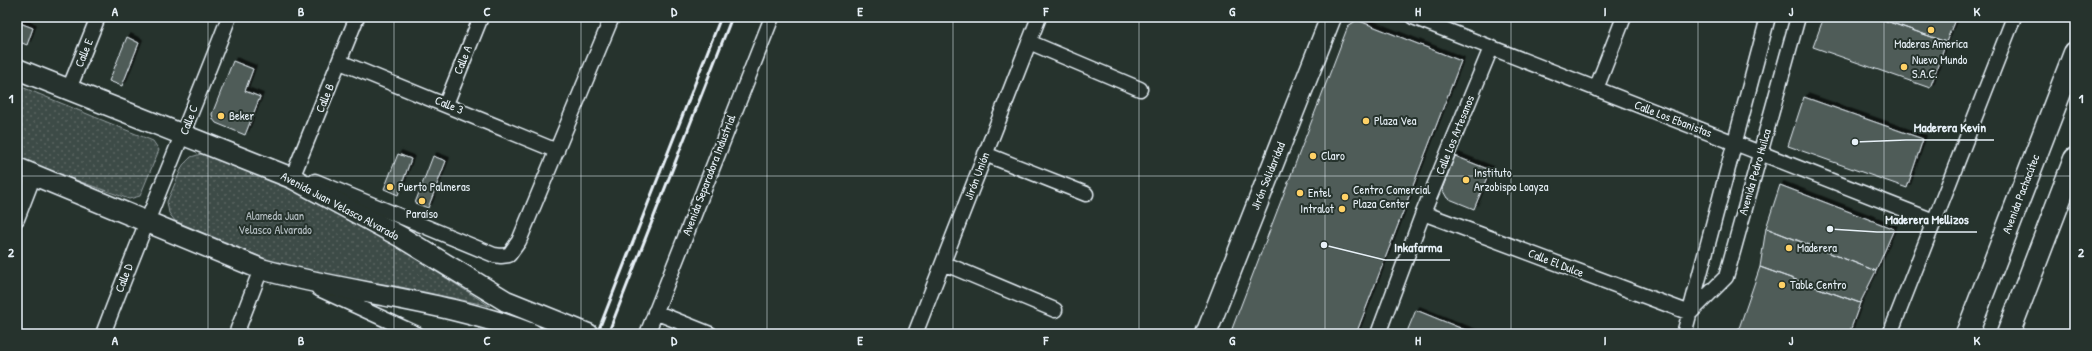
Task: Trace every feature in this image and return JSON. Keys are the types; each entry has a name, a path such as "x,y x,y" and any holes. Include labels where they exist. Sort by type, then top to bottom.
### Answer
{"main road":[{"name":"Jirón Solidaridad","path":"1206,334 1331,17"},
{"name":"Avenida Pachacútec","path":"1967,334 2075,53"},
{"name":"Avenida Juan Velasco Alvarado","path":"17,69 183,135 293,175 401,237 506,301 588,334"},
{"path":"2008,334 2075,159"},
{"path":"26,172 261,269 300,280 405,299 490,319 532,334"}],"street":[{"name":"Calle E","path":"69,89 98,17"},
{"name":"Calle C","path":"146,222 183,135 229,17"},
{"name":"Calle B","path":"293,175 357,17"},
{"name":"Calle A","path":"446,104 480,17"},
{"path":"557,151 612,17"},
{"name":"Avenida Separadora Industrial","path":"647,334 772,17"},
{"name":"Jirón Unión","path":"914,334 1039,17"},
{"name":"Calle Los Ebanistas","path":"1413,17 1934,221"},
{"path":"1596,89 1624,17"},
{"path":"1684,334 1768,17"},
{"name":"Avenida Pedro Huilca","path":"1690,313 1726,277 1798,17"},
{"path":"1890,334 2014,17"},
{"path":"1029,42 1140,89"},
{"name":"Calle Los Artesanos","path":"1378,334 1423,212 1491,48"},
{"name":"Calle 3","path":"340,62 446,104 557,151"},
{"name":"Avenida Juan Velasco Alvarado","path":"293,175 494,255 501,256 509,255 519,241 536,197 557,151"},
{"path":"985,154 1086,194"},
{"path":"17,219 26,172"},
{"name":"Calle El Dulce","path":"1423,212 1690,313"},
{"name":"Calle D","path":"103,334 146,222"},
{"path":"942,263 1055,310"},
{"path":"236,334 261,269"},
{"path":"300,280 417,334"},
{"path":"656,312 710,334"}],"green space":[{"path":"17,85 153,141 159,150 140,196 129,199 17,159"},
{"name":"Alameda Juan Velasco Alvarado","path":"201,154 289,189 396,246 490,306 396,286 302,271 268,260 175,221 169,213 167,202 183,165 191,157"}],"building":[{"name":"Nuevo Mundo S.A.C.","path":"1824,17 1875,17 1946,42 1930,88 1813,47"},
{"name":"Maderas America","path":"1875,17 1956,17 1946,42"},
{"name":"Centro Comercial Plaza Center","path":"1357,20 1461,61 1356,334 1230,334 1348,26"},
{"path":"20,23 33,28 27,45 17,41 17,32"},
{"path":"127,37 139,43 122,86 109,81"},
{"path":"233,61 253,69 245,91 260,97 245,135 216,123 212,114"},
{"path":"1804,97 1923,139 1907,188 1788,146"},
{"path":"398,154 411,159 398,195 384,189"},
{"path":"433,156 446,161 428,208 415,203"},
{"name":"Instituto Arzobispo Loayza","path":"1455,156 1490,170 1474,209 1447,198 1442,189"},
{"path":"1780,185 1894,229 1876,271 1766,228"},
{"name":"Maderera","path":"1766,228 1876,271 1860,303 1760,267"},
{"name":"Table Centro","path":"1760,267 1860,303 1849,334 1737,334"},
{"path":"1416,310 1475,334 1406,334"}],"railway":[{"path":"597,334 721,17"},
{"path":"608,334 732,17"}],"place":[{"name":"Maderas America","path":"1931,30"},
{"name":"Nuevo Mundo S.A.C.","path":"1904,67"},
{"name":"Beker","path":"221,116"},
{"name":"Plaza Vea","path":"1366,121"},
{"name":"Maderera Kevin","path":"1855,142"},
{"name":"Claro","path":"1313,156"},
{"name":"Instituto Arzobispo Loayza","path":"1466,180"},
{"name":"Puerto Palmeras","path":"390,187"},
{"name":"Entel","path":"1300,193"},
{"name":"Centro Comercial Plaza Center","path":"1345,197"},
{"name":"Paraíso","path":"422,201"},
{"name":"Intralot","path":"1342,209"},
{"name":"Maderera Mellizos","path":"1830,229"},
{"name":"Inkafarma","path":"1324,245"},
{"name":"Maderera","path":"1789,248"},
{"name":"Table Centro","path":"1782,285"}]}
